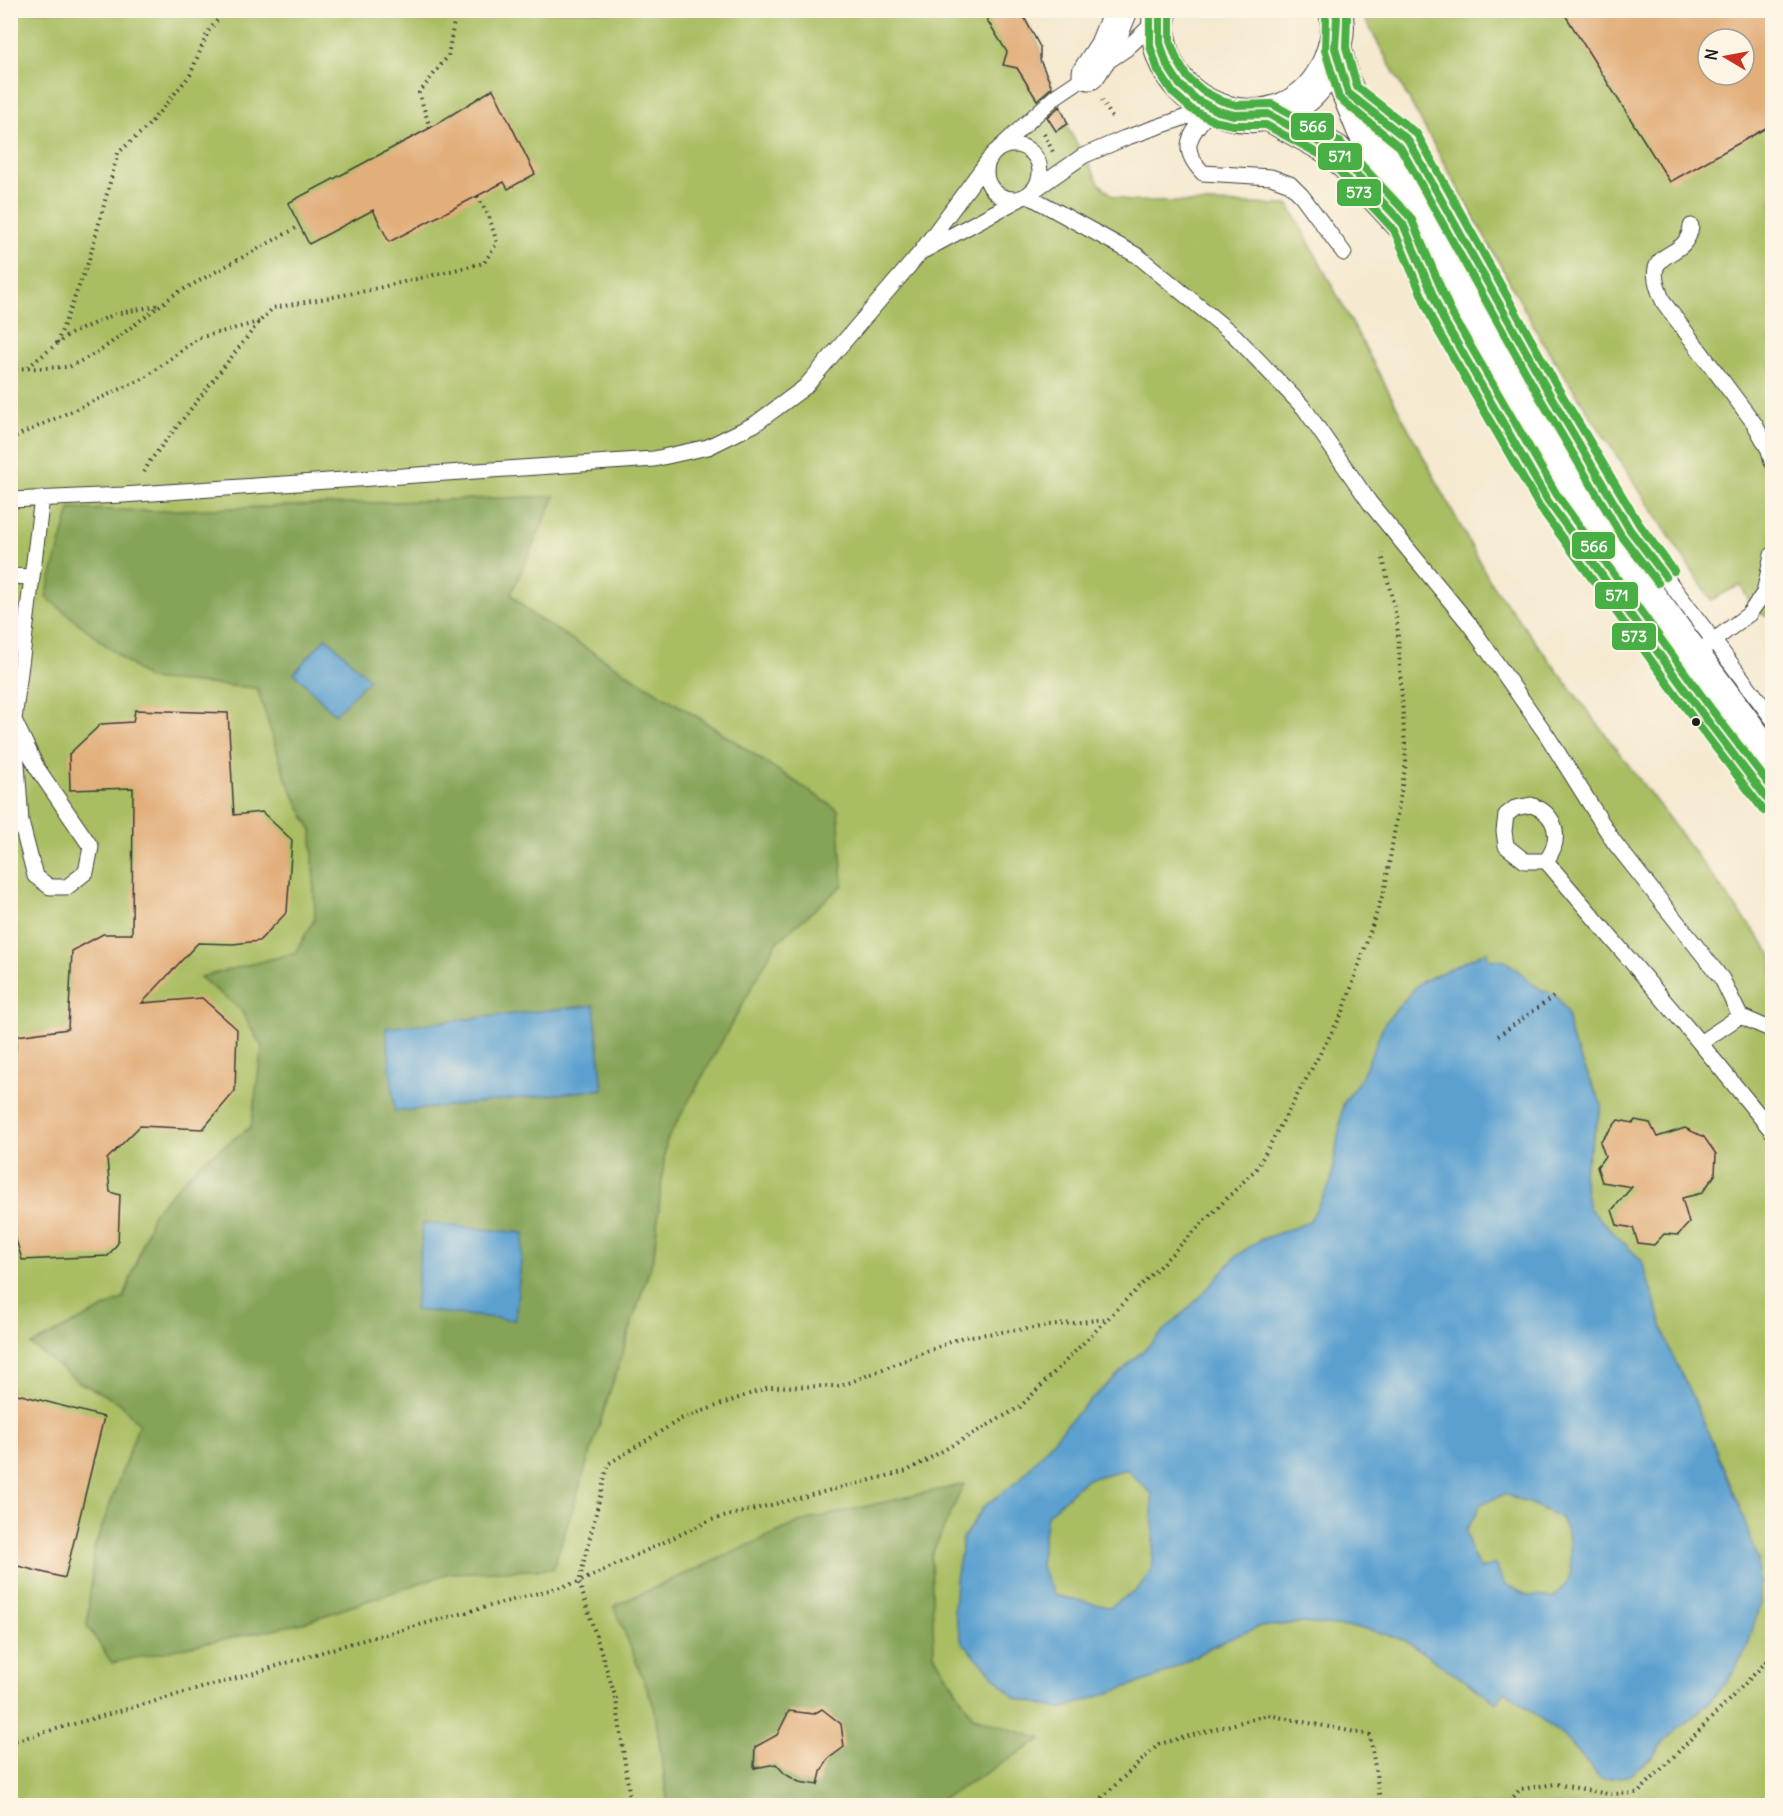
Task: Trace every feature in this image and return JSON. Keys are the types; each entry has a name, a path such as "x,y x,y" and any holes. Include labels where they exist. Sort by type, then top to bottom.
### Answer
{"main road":[{"path":"1089,73 1106,47 1121,10"},
{"path":"1159,15 1160,43 1167,65 1180,85 1213,112 1242,116 1268,114 1291,105 1311,91 1326,71 1335,48 1337,18 1335,10"},
{"path":"1335,48 1348,93 1364,131 1437,236 1516,390 1561,468 1607,540 1704,648 1773,761"},
{"path":"1268,114 1335,151 1403,224 1516,390"}],"lane":[{"path":"10,500 134,495 654,459 708,447 755,424 805,387 920,253 993,154 1056,96 1126,48 1159,15"},
{"path":"1348,93 1408,140 1549,393 1630,530 1704,648 1773,718"},
{"path":"920,253 1028,195 1083,156 1125,138 1186,117 1213,112"},
{"path":"1213,112 1192,133 1188,146 1192,162 1203,173 1271,177 1290,184 1302,196 1344,253"},
{"path":"1010,145 1020,146 1029,150 1036,157 1040,175 1038,183 1028,195 1011,199 1001,196 988,182 986,172 988,162 1001,148 1010,145"},
{"path":"1028,195 1138,256 1235,336 1304,408 1370,503 1470,625 1548,737 1614,842 1722,979 1740,1017 1773,1030"},
{"path":"1403,224 1443,319 1548,501 1704,716 1773,805"},
{"path":"1690,226 1690,237 1683,246 1661,260 1654,273 1654,284 1664,303 1754,423 1773,462"},
{"path":"14,720 37,768 91,847 86,872 68,887 50,887 35,876 21,822 14,720 42,498"},
{"path":"1704,648 1749,614 1768,590 1773,555"},
{"path":"10,576 31,577"},
{"path":"1546,861 1773,1131"},
{"path":"1700,1043 1740,1017"}],"path":[{"path":"57,343 89,260 118,153 147,127 190,75 208,32 225,10"},
{"path":"430,128 419,93 448,56 456,10"},
{"path":"1034,116 1063,171"},
{"path":"134,495 150,461 259,322 273,308 365,291 484,263 497,243 489,216 477,196"},
{"path":"10,369 69,367 100,351 175,294 298,227"},
{"path":"28,367 68,334 115,314 161,305"},
{"path":"10,439 145,378 198,338 259,322"},
{"path":"10,1742 240,1677 345,1644 579,1582 711,1520 908,1471 1020,1407 1105,1318 1257,1168 1343,1012 1385,888 1406,762 1397,621 1370,503"},
{"path":"1498,1036 1556,995"},
{"path":"631,1806 616,1699 579,1582 608,1464 681,1419 770,1387 841,1386 963,1337 1105,1318"},
{"path":"1506,1806 1520,1789 1556,1784 1608,1794 1638,1793 1773,1656"},
{"path":"1093,1806 1159,1744 1268,1715 1370,1735 1381,1806"}],"green space":[{"path":"1372,10 1772,11 1772,618 1756,612 1740,585 1711,600 1542,341 1363,16"},
{"path":"11,11 1020,11 1040,47 1040,60 1066,120 1065,123 1100,184 1113,196 1130,201 1289,205 1491,583 1772,955 1772,1805 11,1806"},
{"path":"555,496 511,594 534,616 699,718 838,810 843,885 777,942 666,1142 654,1255 553,1569 449,1573 302,1623 112,1663 87,1626 94,1549 139,1424 120,1403 79,1382 31,1345 124,1298 153,1213 201,1162 251,1127 262,1047 240,1009 200,977 295,953 315,918 312,831 286,779 257,688 148,679 46,597 70,509 155,511"},
{"path":"964,1484 931,1556 934,1655 973,1717 1042,1739 933,1805 668,1805 654,1706 614,1606 802,1521"}],"water":[{"path":"326,637 369,679 335,714 294,673"},
{"path":"1487,951 1488,959 1506,961 1540,989 1556,995 1567,1012 1571,1038 1602,1105 1583,1174 1589,1208 1642,1261 1670,1350 1693,1397 1738,1502 1758,1559 1760,1603 1747,1649 1728,1681 1699,1712 1664,1741 1653,1757 1628,1776 1601,1779 1564,1737 1505,1691 1497,1703 1404,1640 1367,1629 1302,1623 1258,1627 1215,1645 1157,1677 1061,1709 1015,1698 962,1642 954,1611 956,1580 963,1538 984,1506 1018,1481 1074,1416 1200,1297 1236,1256 1260,1240 1309,1222 1331,1182 1343,1104 1362,1076 1384,1024 1419,983","holes":["1126,1469 1152,1494 1151,1571 1136,1591 1109,1607 1054,1595 1040,1564 1047,1515 1085,1480","1505,1494 1561,1518 1569,1538 1571,1576 1555,1597 1529,1596 1504,1584 1495,1564 1481,1569 1472,1554 1466,1531 1481,1504"]},
{"path":"594,1005 603,1089 395,1112 386,1028"},
{"path":"423,1223 524,1233 515,1320 415,1310"}],"building":[{"path":"998,10 1020,10 1040,47 1040,60 1052,87 1037,100 1017,68 1003,65 1007,52 987,20"},
{"path":"1562,10 1773,10 1773,124 1670,182"},
{"path":"493,89 535,174 508,189 504,182 389,242 373,210 309,244 288,203 430,128"},
{"path":"1060,106 1068,124 1056,131 1047,117"},
{"path":"135,710 228,713 234,815 262,812 292,840 287,912 259,941 233,944 198,943 142,1003 202,998 237,1029 235,1091 203,1129 140,1126 107,1159 110,1192 120,1195 118,1243 108,1256 22,1260 10,1219 10,1113 17,1036 68,1029 72,951 103,934 132,934 133,788 70,790 69,754 101,724 133,722"},
{"path":"1618,1120 1650,1123 1657,1137 1685,1128 1704,1137 1716,1154 1715,1175 1702,1193 1682,1198 1689,1223 1678,1235 1664,1234 1654,1245 1638,1243 1633,1228 1617,1225 1612,1210 1632,1187 1602,1182 1597,1167 1605,1156 1600,1142"},
{"path":"10,1392 104,1417 65,1578 10,1564"},
{"path":"822,1709 841,1724 844,1747 828,1759 821,1772 818,1785 799,1782 785,1774 776,1764 754,1768 755,1747 777,1735 789,1711 814,1714"}],"transit line":[{"name":"573","path":"1150,10 1150,46 1158,70 1173,93 1191,109 1214,121 1233,125 1266,125 1328,159 1394,230 1434,324 1539,506 1696,722 1764,811"},
{"name":"571","path":"1160,10 1160,43 1167,65 1180,85 1197,100 1218,111 1234,115 1268,114 1335,151 1403,224 1443,319 1548,501 1704,716 1772,805"},
{"name":"566","path":"1170,10 1170,41 1177,60 1188,78 1203,91 1236,105 1272,104 1340,142 1411,218 1452,314 1557,495 1712,710 1772,788"},
{"name":"571","path":"1335,10 1337,18 1335,48 1348,93 1408,140 1549,393 1630,530 1666,577"},
{"name":"566","path":"1346,10 1346,47 1357,87 1417,134 1558,388 1639,524 1674,571"},
{"name":"573","path":"1325,13 1325,50 1339,98 1400,147 1540,398 1621,535 1658,583"}]}
